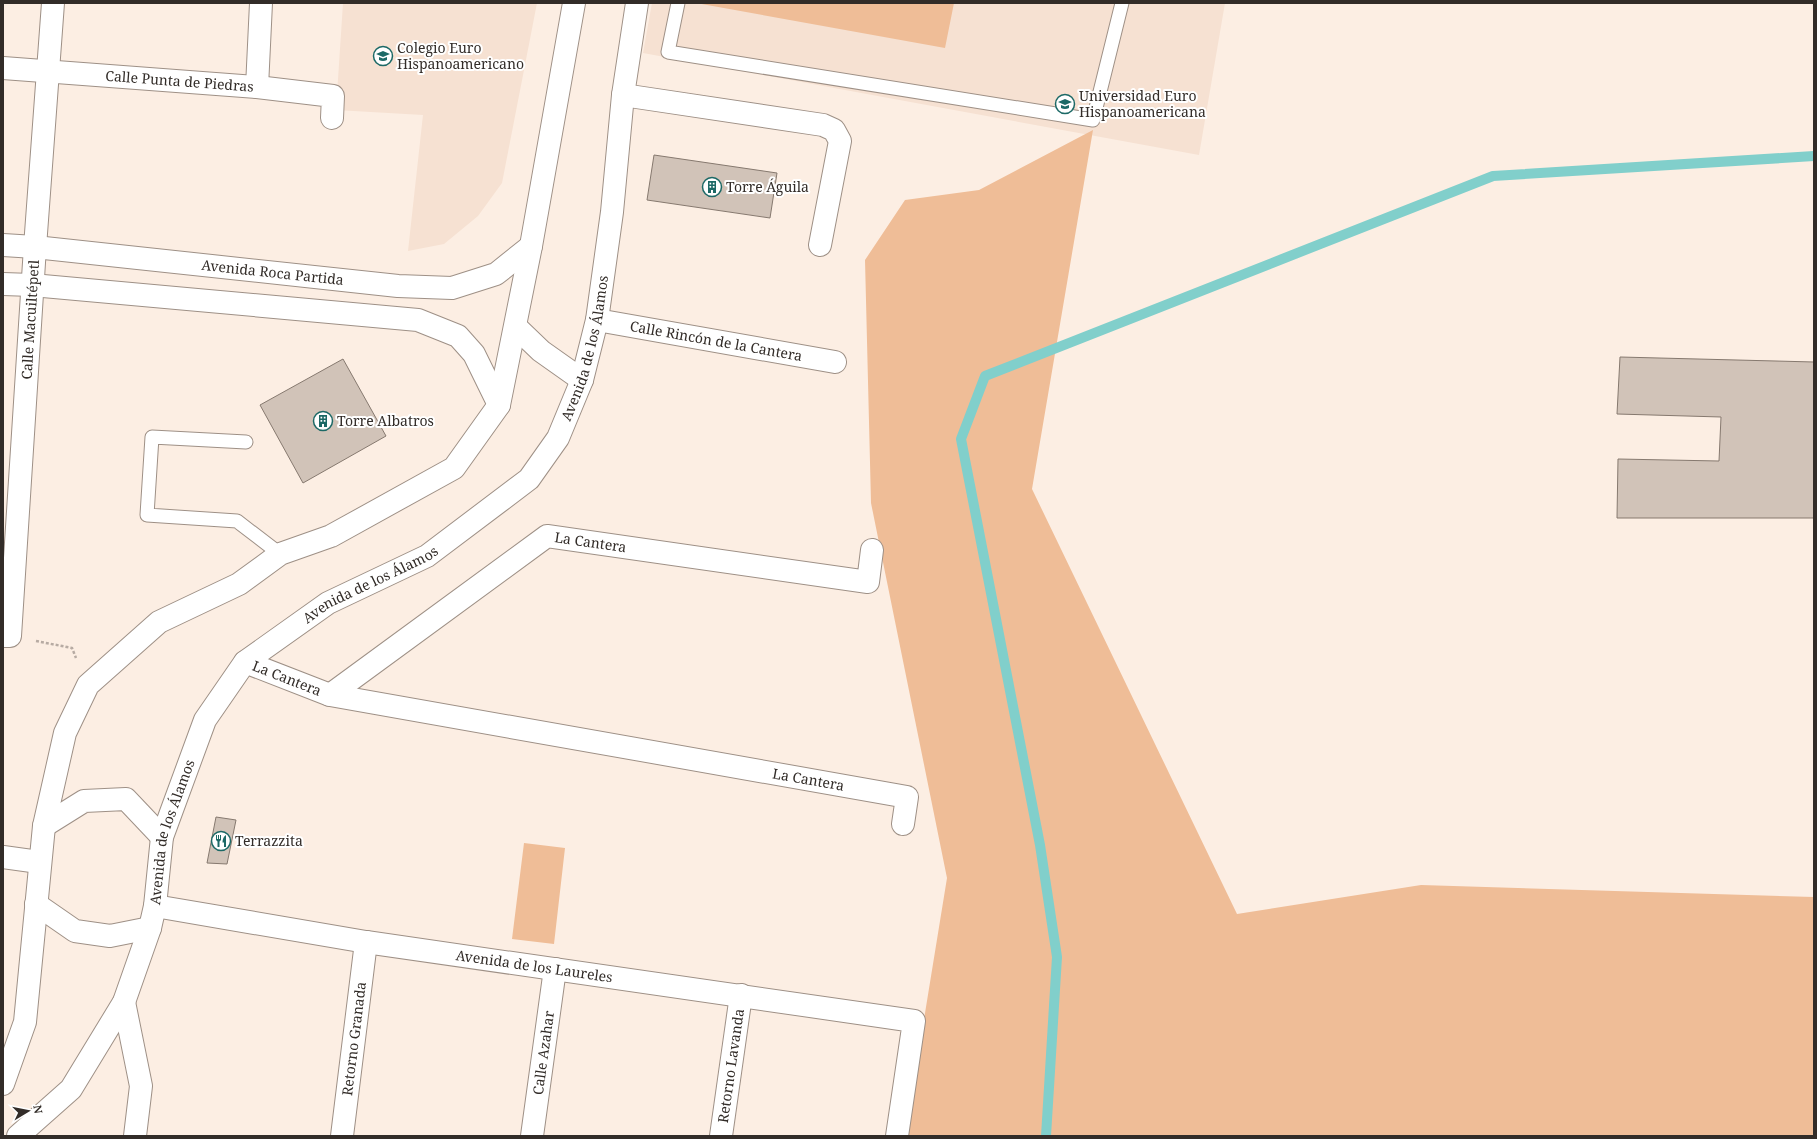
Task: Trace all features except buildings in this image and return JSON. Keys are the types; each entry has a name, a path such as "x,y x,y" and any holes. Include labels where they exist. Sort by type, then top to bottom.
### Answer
{"street":[{"name":"Calle Macuiltépetl","path":"7,636 53,3"},
{"path":"257,87 261,3"},
{"path":"3,1084 25,1022 39,862 44,826 66,733 88,685 159,622 239,584 280,554 331,536 454,468 500,405 531,246 574,3"},
{"name":"Avenida de los Álamos","path":"18,1136 71,1089 124,1002 150,928 155,906 162,837 205,720 245,662 328,603 427,556 529,479 558,438 582,380 597,320 612,212 623,95 636,3"},
{"name":"Calle Punta de Piedras","path":"3,68 257,87 334,96 332,118"},
{"path":"623,95 823,125 834,130 840,141 820,245"},
{"name":"Avenida Roca Partida","path":"3,245 35,247 398,286 452,288 496,274 531,246"},
{"path":"3,284 32,285 418,320 458,336 474,354 500,405"},
{"name":"Calle Rincón de la Cantera","path":"597,320 835,362"},
{"path":"516,327 540,351 582,380"},
{"name":"La Cantera","path":"330,694 370,667 547,536 868,582 872,550"},
{"name":"La Cantera","path":"245,662 330,694 908,798 904,824"},
{"path":"44,826 84,801 126,799 162,837"},
{"path":"3,857 39,862"},
{"path":"36,904 74,931 110,936 150,928"},
{"name":"Avenida de los Laureles","path":"155,906 366,942 914,1021 897,1136"},
{"name":"Retorno Granada","path":"342,1136 366,942"},
{"name":"Calle Azahar","path":"532,1136 555,969"},
{"name":"Retorno Lavanda","path":"721,1136 741,995"},
{"path":"124,1002 141,1086 135,1136"}],"lane":[{"path":"678,3 668,52 1093,120 1122,3"},
{"path":"246,442 152,437 147,515 237,521 280,554"}],"path":[{"path":"7,636 72,648 88,685"}],"shaded area":[{"path":"343,3 537,3 502,183 478,216 444,244 408,251 423,115 336,110"},
{"name":"Universidad Euro Hispanoamericana","path":"652,3 1225,3 1199,155 643,53"},
{"path":"696,3 954,3 945,48"},
{"path":"1093,130 1032,489 1237,914 1421,885 1814,897 1814,1136 905,1136 947,878 871,503 865,260 905,200 979,190"},
{"path":"524,843 565,848 554,944 512,939"}],"waterway":[{"path":"1046,1136 1057,957 1040,845 961,439 985,376 1493,176 1814,156"}],"place":[{"name":"Colegio Euro Hispanoamericano","path":"383,56"},
{"name":"Universidad Euro Hispanoamericana","path":"1065,104"},
{"name":"Torre Águila","path":"712,187"},
{"name":"Torre Albatros","path":"323,421"},
{"name":"Terrazzita","path":"221,841"}]}
